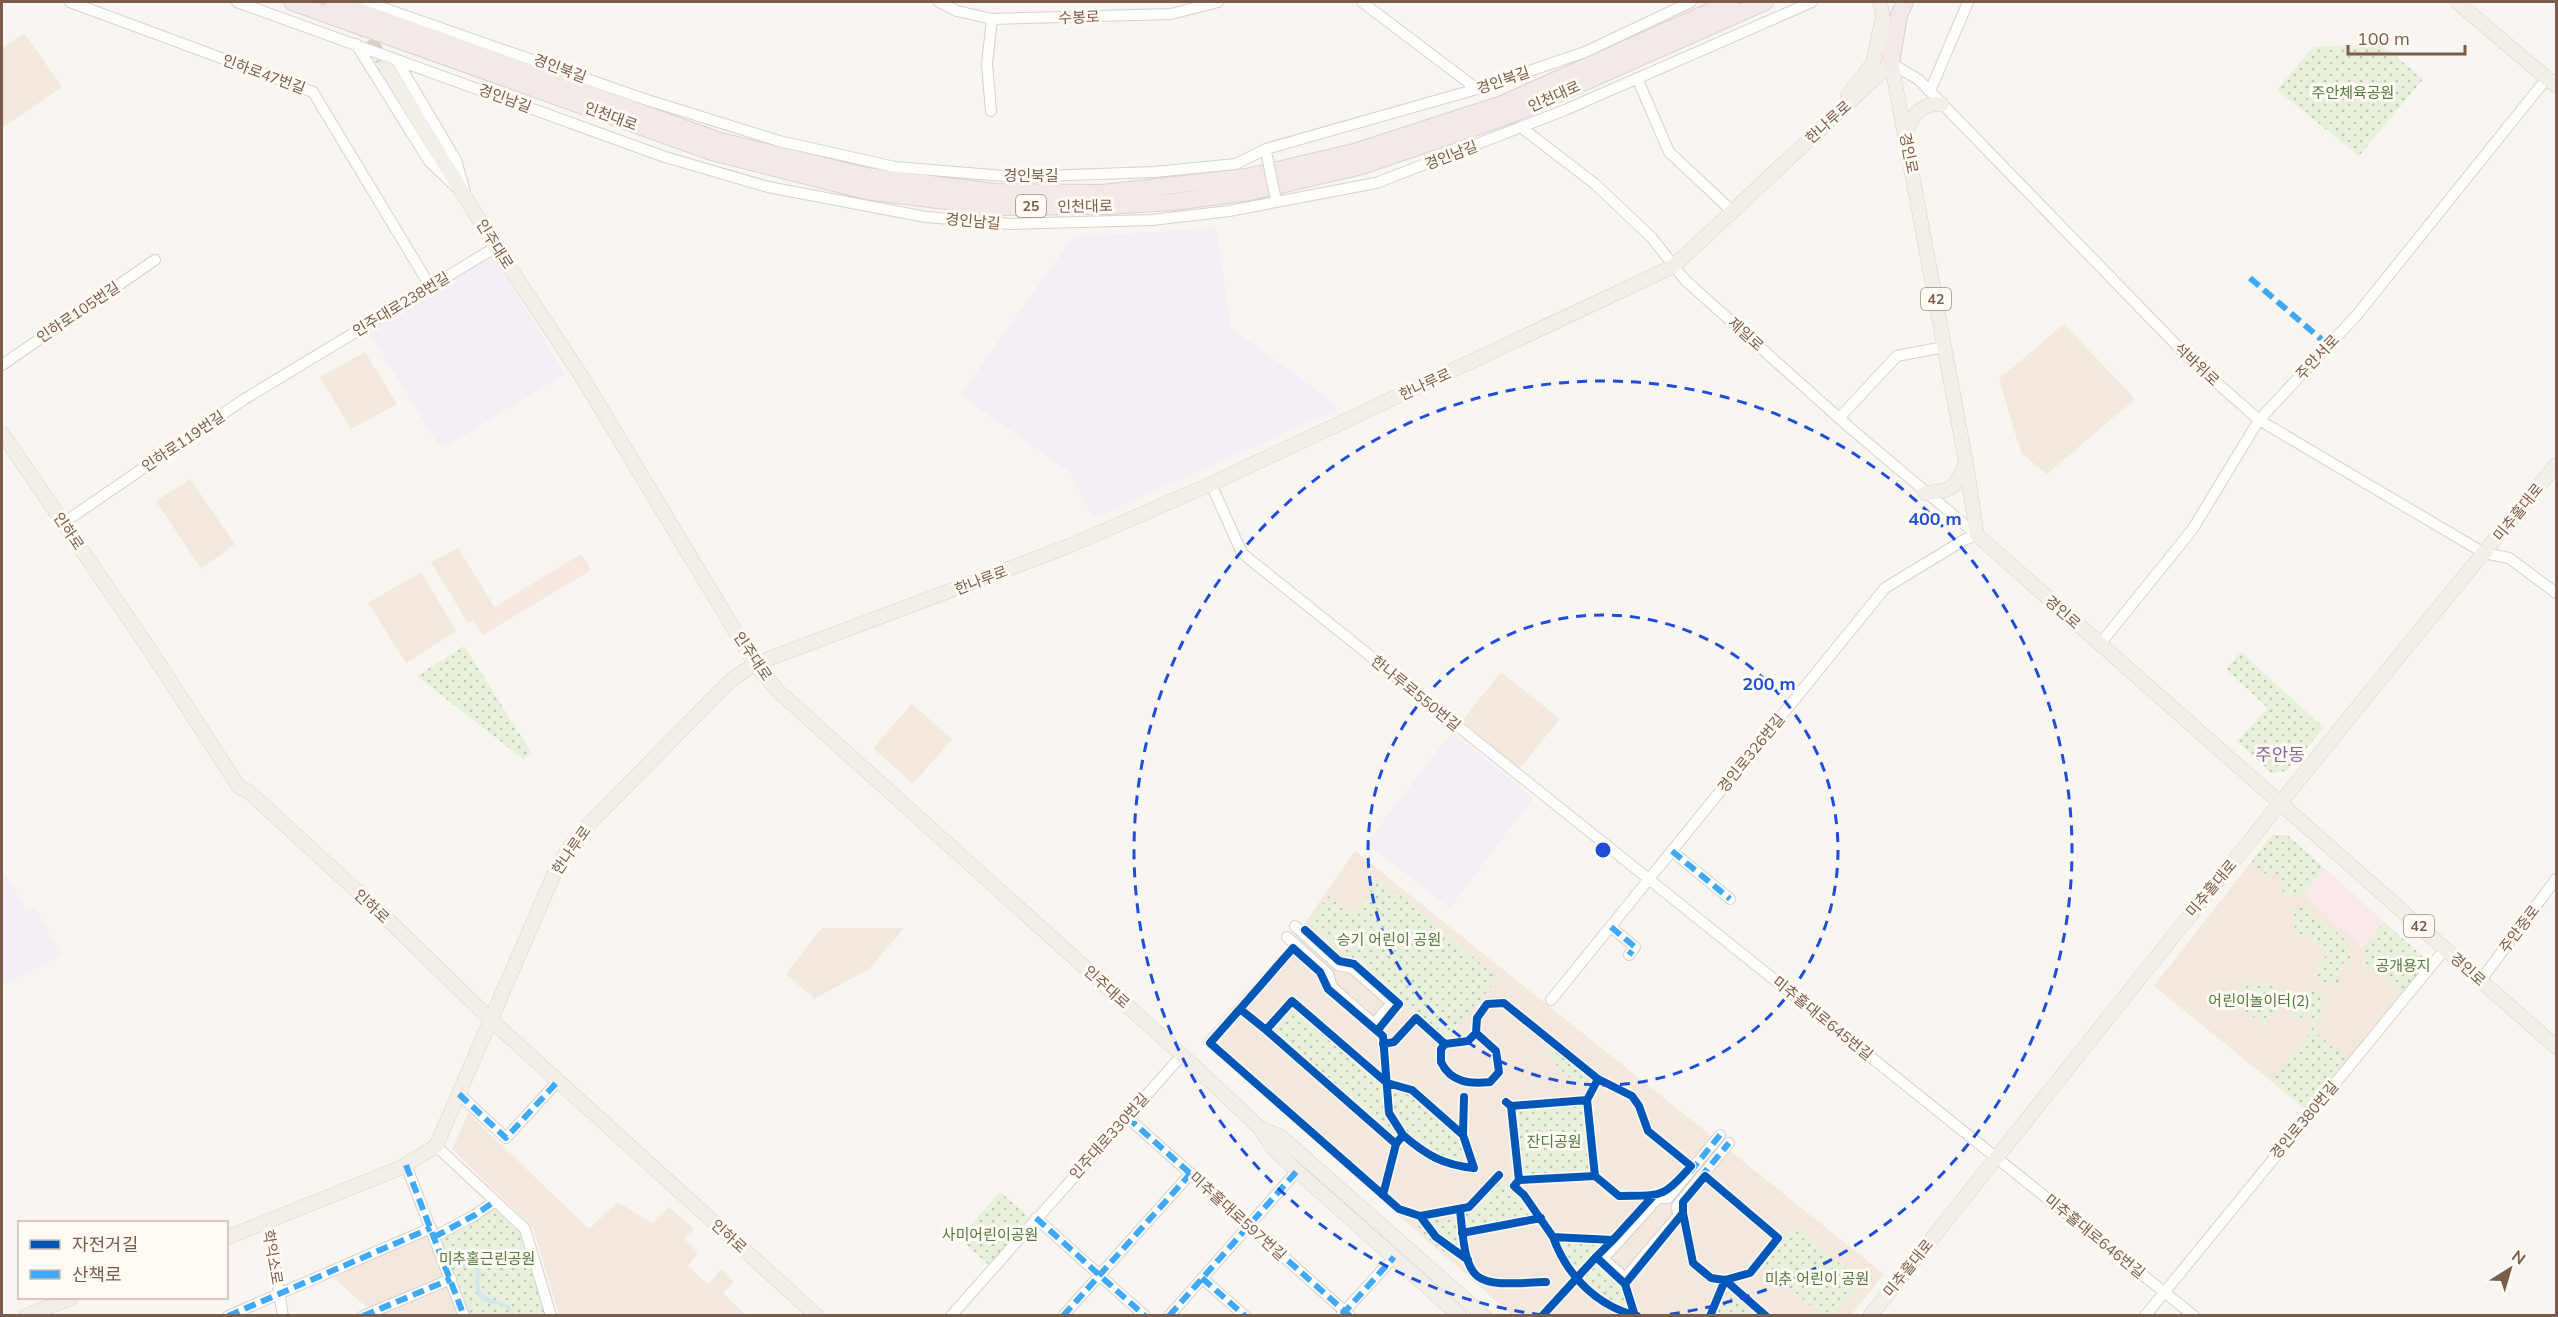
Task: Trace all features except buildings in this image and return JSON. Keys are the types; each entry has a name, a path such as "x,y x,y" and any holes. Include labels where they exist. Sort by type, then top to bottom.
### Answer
{"highway":[{"name":"인천대로","path":"292,2 712,152 866,191 994,207 1173,202 1250,192 1362,166 1508,116 1765,2"},
{"name":"인천대로","path":"333,2 720,141 866,176 996,192 1102,193 1247,177 1354,152 1502,104 1731,2"},
{"path":"1891,63 1899,15 1905,2"}],"main road":[{"path":"2457,2 2552,82"},
{"name":"경인로","path":"1882,7 1966,463 1977,535 2556,1047"},
{"path":"1826,123 1873,63 1882,7"},
{"name":"인주대로","path":"391,63 496,247 582,377 755,664 777,691 1182,1055 1260,1128 1272,1147 1297,1171 1460,1316"},
{"name":"한나루로","path":"436,1146 544,893 568,849 584,829 731,680 755,664 1069,546 1211,484 1674,266 1891,63"},
{"path":"1905,136 1910,119 1922,108 1931,103 1942,104"},
{"name":"인하로","path":"2,434 239,787 249,792 380,912 490,1020 817,1316"},
{"path":"1925,493 1944,492 1956,486 1966,463"},
{"name":"미추홀대로","path":"1870,1316 2180,925 2282,804 2556,465"},
{"name":"인주대로","path":"1260,1128 1281,1137 1314,1164 1484,1316"},
{"path":"228,1237 406,1164 436,1146"},
{"path":"26,1316 68,1299"}],"street":[{"name":"인하로47번길","path":"70,2 313,92 430,286"},
{"name":"경인남길","path":"237,2 356,44 391,63 665,157 768,187 926,217 1011,224 1079,224 1152,220 1376,183 1522,128 1812,2"},
{"name":"경인북길","path":"366,2 655,102 778,141 895,167 1016,177 1154,172 1236,164 1585,52 1691,2"},
{"name":"수봉로","path":"940,2 957,11 992,20 1171,14 1218,2"},
{"path":"1362,2 1478,88"},
{"path":"1930,92 1968,2"},
{"path":"991,111 987,79 992,20"},
{"path":"356,44 429,161 444,178 465,195"},
{"name":"석바위로","path":"1891,63 1919,80 2189,358 2259,420 2484,554 2509,558 2556,593"},
{"path":"1637,78 1669,152 1732,211"},
{"name":"주안서로","path":"2100,644 2193,530 2259,420 2356,316 2552,82"},
{"name":"제일로","path":"1522,128 1595,184 1652,238 1685,280 1839,418 1977,535"},
{"path":"1266,153 1276,199"},
{"name":"인주대로238번길","path":"305,361 496,247"},
{"name":"인하로105번길","path":"2,365 155,260"},
{"path":"1839,418 1897,356 1944,346"},
{"name":"인하로119번길","path":"63,523 243,400 305,361"},
{"name":"한나루로550번길","path":"1211,484 1242,554 1649,879"},
{"name":"경인로326번길","path":"1551,1000 1885,588 1964,540 1977,535"},
{"path":"1672,851 1730,899"},
{"name":"미추홀대로645번길","path":"1649,879 1996,1158"},
{"name":"주안중로","path":"2481,980 2556,879"},
{"path":"1287,937 1328,974 1332,987 1374,1024 1392,1003 1352,968 1338,965 1295,926"},
{"path":"1611,927 1635,947 1629,955"},
{"name":"경인로380번길","path":"2145,1316 2445,949"},
{"name":"인주대로330번길","path":"951,1316 1182,1055"},
{"path":"459,1094 506,1138 558,1081"},
{"name":"미추홀대로597번길","path":"1127,1117 1345,1314"},
{"path":"1720,1135 1668,1198 1658,1198 1603,1259 1625,1278 1678,1215 1677,1206 1730,1143"},
{"path":"436,1146 525,1229 551,1316"},
{"name":"미추홀대로646번길","path":"1996,1158 2194,1316"},
{"path":"406,1164 464,1316"},
{"path":"1168,1316 1297,1171"},
{"path":"1063,1316 1191,1173"},
{"path":"279,1293 463,1221 495,1201"},
{"path":"1036,1218 1145,1316"},
{"name":"학익소로","path":"267,1222 283,1316"},
{"path":"1345,1314 1394,1257"},
{"path":"1202,1278 1245,1316"},
{"path":"363,1316 451,1279"},
{"name":"학익소로","path":"228,1316 279,1293"}],"shaded area":[{"path":"24,33 62,87 2,128 2,48"},
{"path":"1216,228 1231,328 1330,400 1336,410 1093,518 1071,473 960,395 1073,237"},
{"path":"493,255 565,374 441,449 368,331"},
{"path":"2064,324 2135,399 2047,474 2021,453 1999,379"},
{"path":"365,352 397,404 351,429 320,377"},
{"path":"190,479 235,544 201,569 156,501"},
{"path":"458,548 495,608 468,623 431,562"},
{"path":"581,554 591,570 483,635 473,620"},
{"path":"421,572 456,631 406,663 368,603"},
{"path":"1501,672 1560,719 1519,769 1462,721"},
{"path":"912,704 952,739 913,784 873,748"},
{"path":"1452,732 1533,798 1450,908 1366,843"},
{"path":"2272,835 2287,835 2430,963 2308,1111 2154,986"},
{"path":"1355,851 1884,1274 1851,1315 1512,1315 1201,1042 1292,941"},
{"path":"2324,868 2384,922 2363,948 2303,894"},
{"path":"2,869 26,909 36,909 61,956 2,985"},
{"path":"822,928 904,928 869,969 814,999 786,974"},
{"path":"468,1113 589,1229 618,1202 652,1223 669,1207 694,1229 684,1239 698,1253 688,1266 708,1285 721,1269 734,1282 723,1293 746,1315 559,1315 533,1228 452,1149"},
{"path":"426,1235 444,1276 368,1308 339,1283 333,1273"},
{"path":"448,1284 461,1316 375,1316"}],"green space":[{"name":"주안체육공원","path":"2381,44 2423,79 2359,156 2277,90 2313,47"},
{"path":"464,646 531,752 523,759 417,676"},
{"path":"2241,652 2324,728 2286,771 2271,773 2237,741 2268,708 2226,669"},
{"path":"2272,835 2287,835 2324,868 2303,894 2283,895 2281,874 2267,875 2251,863"},
{"name":"승기 어린이 공원","path":"1380,879 1498,978 1448,1038 1308,924 1328,896 1352,915"},
{"path":"2305,907 2347,941 2351,963 2338,964 2340,985 2337,986 2336,982 2319,986 2316,972 2328,952 2305,934 2296,935 2291,909 2294,909 2295,913 2298,908"},
{"name":"공개용지","path":"2384,922 2430,963 2403,995 2387,980 2385,967 2365,969 2363,948"},
{"name":"어린이놀이터(2)","path":"2271,983 2286,995 2320,990 2324,1013 2313,1030 2349,1061 2308,1111 2271,1081 2312,1030 2312,1017 2292,1018 2290,998 2279,999 2280,1012 2268,1015 2267,1027 2230,1000 2243,996 2242,984"},
{"path":"1292,1005 1333,1040 1310,1066 1269,1030"},
{"path":"1334,1042 1385,1085 1388,1112 1400,1135 1395,1141 1312,1068"},
{"path":"1554,1046 1590,1076 1583,1084 1567,1076 1555,1063 1548,1052"},
{"path":"1390,1086 1420,1099 1450,1122 1465,1144 1471,1165 1438,1158 1414,1143 1398,1119"},
{"name":"잔디공원","path":"1585,1103 1593,1172 1522,1177 1516,1109"},
{"path":"1499,1178 1522,1197 1535,1215 1465,1230 1463,1216"},
{"name":"사미어린이공원","path":"1000,1192 1031,1218 989,1265 959,1238"},
{"name":"미추홀근린공원","path":"495,1208 524,1234 547,1315 464,1315 434,1237"},
{"path":"1451,1218 1456,1223 1464,1266 1431,1241 1415,1222"},
{"name":"미추 어린이 공원","path":"1795,1227 1862,1282 1833,1315 1821,1315 1764,1265"},
{"path":"1555,1239 1595,1243 1601,1248 1577,1275 1567,1264"},
{"path":"1595,1260 1624,1285 1632,1312 1605,1301 1580,1279"},
{"path":"1727,1289 1756,1315 1716,1315"}],"water":[{"path":"458,1248 478,1266 482,1293 510,1306 513,1314 503,1306 485,1302 480,1298 476,1289 474,1267 470,1263 464,1269 451,1262 450,1253 453,1249"}],"tunnel":[{"path":"359,22 382,60"}],"marked path":[{"path":"2250,278 2328,345"},
{"path":"1672,851 1730,899"},
{"path":"1611,927 1635,947 1629,955"},
{"path":"459,1094 506,1138 558,1081"},
{"path":"1127,1117 1350,1316"},
{"path":"1690,1172 1720,1135"},
{"path":"1700,1178 1729,1143"},
{"path":"406,1165 464,1316"},
{"path":"1169,1316 1297,1171"},
{"path":"1063,1316 1191,1173"},
{"path":"434,1237 475,1215 495,1201"},
{"path":"1036,1218 1145,1316"},
{"path":"228,1316 431,1228"},
{"path":"1342,1315 1394,1257"},
{"path":"1202,1278 1245,1316"},
{"path":"363,1316 451,1279"}],"cycle path":[{"path":"1305,930 1339,961 1354,964 1399,1004 1377,1031 1383,1036 1389,1113 1403,1135 1396,1144 1383,1195"},
{"path":"1240,1009 1293,948 1320,972 1328,989 1377,1031"},
{"path":"1396,1144 1266,1030 1292,1001 1387,1083 1412,1090 1463,1135 1464,1097"},
{"path":"1476,1033 1477,1018 1487,1004 1504,1003 1598,1079 1587,1100"},
{"path":"1266,1030 1240,1009 1210,1043 1399,1209 1420,1216"},
{"path":"1383,1044 1394,1042 1416,1018 1445,1044 1468,1041 1476,1033 1496,1051 1499,1072 1490,1082 1475,1083 1456,1078 1445,1069 1441,1062 1441,1049 1445,1044"},
{"path":"1595,1176 1619,1196 1653,1195 1667,1190 1691,1166 1648,1131 1639,1106 1632,1096 1598,1079"},
{"path":"1506,1102 1511,1106 1587,1100 1595,1176 1519,1180 1511,1106"},
{"path":"1403,1135 1419,1148 1444,1162 1474,1168 1463,1135"},
{"path":"1468,1260 1436,1237 1420,1216 1469,1207 1499,1175"},
{"path":"1625,1284 1683,1213 1683,1202 1705,1176 1778,1238 1750,1273 1725,1280 1711,1278 1693,1263 1683,1213"},
{"path":"1519,1180 1514,1186 1524,1195 1553,1237 1613,1240 1654,1195"},
{"path":"1460,1209 1466,1254 1471,1267 1478,1276 1488,1281 1502,1283 1546,1282"},
{"path":"1462,1233 1541,1218"},
{"path":"1553,1237 1566,1264 1585,1287 1609,1305 1637,1316"},
{"path":"1613,1240 1596,1257 1625,1284 1635,1316"},
{"path":"1542,1316 1596,1257"},
{"path":"1710,1316 1725,1280 1766,1316"}],"district":[{"name":"주안동","path":"2280,754"}]}
